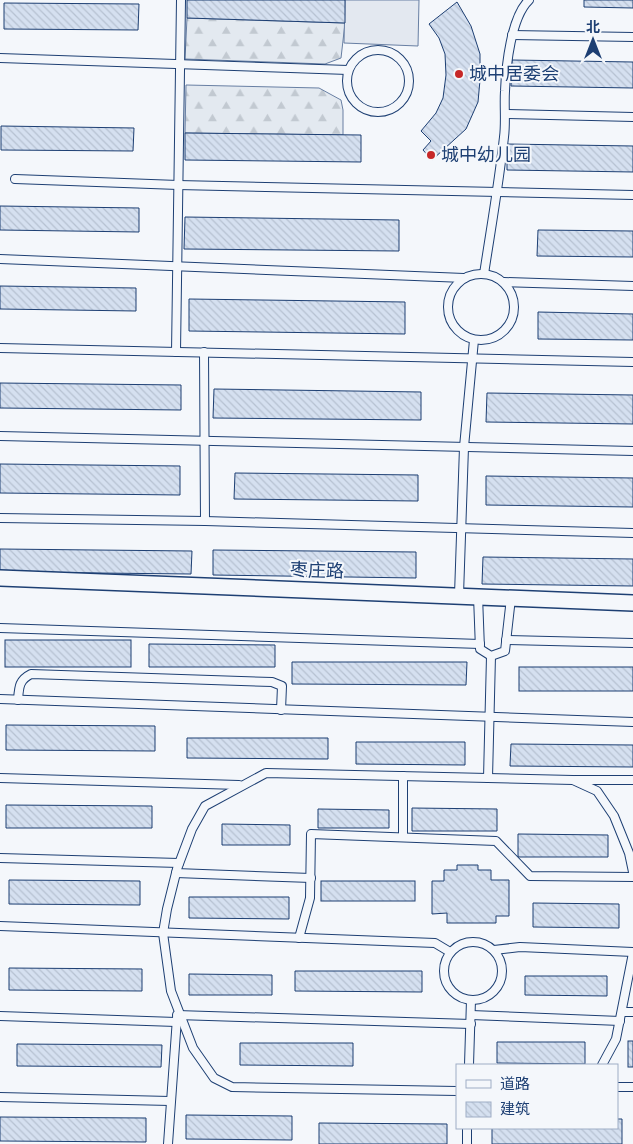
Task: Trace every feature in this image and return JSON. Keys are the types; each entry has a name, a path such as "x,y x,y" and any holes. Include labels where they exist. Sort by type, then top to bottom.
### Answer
{"street":[{"name":"枣庄路","path":"0,578 633,603"}],"lane":[{"path":"176,352 181,0"},
{"path":"484,274 504,134 504,91 512,35 524,5 530,0"},
{"path":"512,35 633,37"},
{"path":"371,50 391,52 406,66 409,75 406,95 392,109 370,112 360,107 353,100 346,80 348,70 353,61 361,54 371,50"},
{"path":"0,58 348,70"},
{"path":"504,114 633,117"},
{"path":"15,179 178,185 633,195"},
{"path":"0,259 464,278"},
{"path":"474,274 484,274 504,282 514,300 515,311 512,322 506,330 496,337 485,341 463,336 454,328 449,318 447,306 449,295 455,285 464,278 474,274"},
{"path":"504,282 633,286"},
{"path":"459,596 464,447 474,340"},
{"path":"0,348 633,362"},
{"path":"204,352 205,521"},
{"path":"0,436 633,451"},
{"path":"0,518 205,521 633,533"},
{"path":"478,596 480,650 491,656 505,651 511,598"},
{"path":"0,628 480,644"},
{"path":"506,640 633,644"},
{"path":"488,778 491,656"},
{"path":"18,700 19,684 25,677 32,674 263,681 282,686 282,710"},
{"path":"0,699 633,722"},
{"path":"456,1091 232,1087 214,1078 193,1048 178,1015 171,991 163,932 179,863 192,829 205,806 266,773 633,780"},
{"path":"403,837 404,776"},
{"path":"0,778 241,785"},
{"path":"572,780 597,791 614,816 632,861 633,872"},
{"path":"299,938 310,898 311,834 496,841 530,876 633,877"},
{"path":"0,858 179,863"},
{"path":"176,873 311,878"},
{"path":"0,926 435,943 450,952"},
{"path":"467,942 476,942 494,950 500,958 502,977 492,994 472,1000 456,995 449,988 443,970 450,952 467,942"},
{"path":"494,950 520,947 633,952 616,1039 603,1064"},
{"path":"469,1064 472,1000"},
{"path":"622,1012 633,1012"},
{"path":"168,1144 178,1015"},
{"path":"0,1016 178,1015 471,1024"},
{"path":"471,1015 620,1021"},
{"path":"618,1087 633,1087"},
{"path":"0,1097 170,1101"},
{"path":"467,1129 467,1144"}],"green space":[{"path":"187,18 345,23 341,58 325,64 185,59"},
{"path":"186,85 319,88 341,100 343,135 185,133"}],"shaded area":[{"path":"345,0 419,0 418,46 344,43"}],"building":[{"path":"187,0 345,0 345,23 187,18"},
{"path":"584,0 633,0 633,8 584,7"},
{"path":"457,2 471,26 480,54 478,102 466,129 432,160 423,150 431,141 421,131 436,113 443,98 446,75 445,54 439,38 429,24"},
{"path":"4,3 139,4 138,30 4,29"},
{"path":"512,60 633,62 633,88 511,86"},
{"path":"1,126 134,128 133,151 1,150"},
{"path":"185,133 361,135 361,162 185,160"},
{"path":"507,144 633,146 633,172 507,170"},
{"path":"0,206 139,208 139,232 0,230"},
{"path":"185,217 399,220 399,251 184,249"},
{"path":"538,230 633,231 633,257 537,256"},
{"path":"0,286 136,288 136,311 0,309"},
{"path":"189,299 405,302 405,334 189,331"},
{"path":"538,312 633,314 633,340 538,339"},
{"path":"0,383 181,385 181,410 0,408"},
{"path":"214,389 421,392 421,420 213,418"},
{"path":"487,393 633,395 633,424 486,422"},
{"path":"0,464 180,466 180,495 0,493"},
{"path":"235,473 418,475 418,501 234,499"},
{"path":"486,476 633,478 633,507 486,505"},
{"path":"0,549 192,551 191,574 0,572"},
{"path":"213,550 416,552 416,578 213,575"},
{"path":"483,557 633,559 633,586 482,584"},
{"path":"5,640 131,640 131,667 5,667"},
{"path":"149,644 275,645 275,667 149,667"},
{"path":"292,662 467,662 466,685 292,684"},
{"path":"519,667 633,667 633,691 519,691"},
{"path":"6,725 155,726 155,751 6,750"},
{"path":"187,738 328,738 328,759 187,758"},
{"path":"356,742 465,742 465,765 356,764"},
{"path":"511,744 633,745 633,767 510,766"},
{"path":"6,805 152,806 152,828 6,828"},
{"path":"412,808 497,809 497,831 412,831"},
{"path":"318,809 389,810 389,828 318,828"},
{"path":"222,824 290,825 290,845 222,845"},
{"path":"518,834 608,835 608,857 518,857"},
{"path":"457,865 478,865 478,870 491,870 491,880 509,880 509,916 496,916 496,923 447,923 447,913 432,914 432,881 444,881 444,870 457,870"},
{"path":"9,880 140,881 140,905 9,904"},
{"path":"321,881 415,881 415,901 321,901"},
{"path":"189,897 289,897 289,919 189,918"},
{"path":"533,903 619,904 619,928 533,927"},
{"path":"9,968 142,969 142,991 9,990"},
{"path":"295,971 422,971 422,992 295,991"},
{"path":"189,974 272,975 272,995 189,995"},
{"path":"525,976 607,976 607,996 525,995"},
{"path":"628,1041 633,1041 633,1067 628,1067"},
{"path":"497,1042 585,1042 585,1064 497,1063"},
{"path":"240,1043 353,1043 353,1066 240,1065"},
{"path":"17,1044 162,1045 161,1067 17,1066"},
{"path":"186,1115 292,1116 292,1140 186,1139"},
{"path":"0,1117 146,1118 146,1142 0,1141"},
{"path":"618,1119 622,1119 622,1144 492,1144 492,1129 618,1129"},
{"path":"319,1123 447,1124 447,1144 319,1144"}],"place":[{"name":"城中居委会","path":"459,74"},
{"name":"城中幼儿园","path":"431,155"}]}
